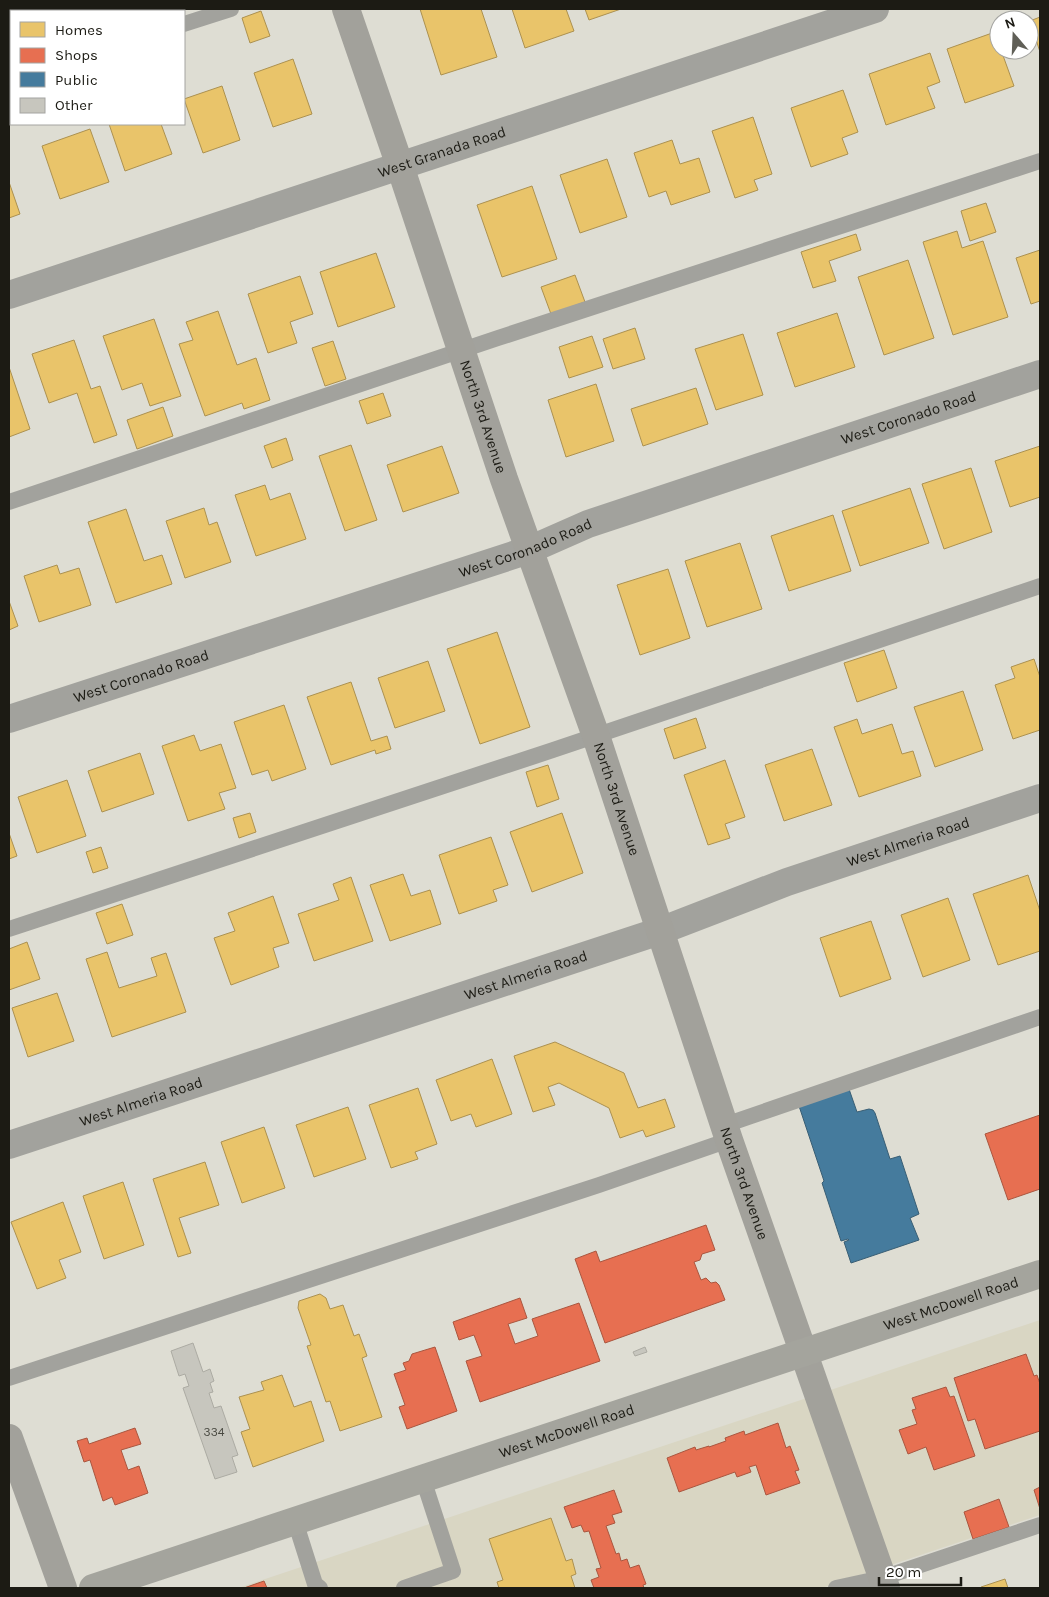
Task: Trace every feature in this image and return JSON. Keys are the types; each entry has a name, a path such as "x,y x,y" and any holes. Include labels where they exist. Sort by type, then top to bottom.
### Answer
{"main road":[{"name":"West McDowell Road","path":"93,1588 1040,1274"}],"street":[{"name":"North 3rd Avenue","path":"346,9 400,166 460,351 596,736 727,1133 884,1583"},
{"name":"West Granada Road","path":"9,294 875,9"},
{"name":"West Coronado Road","path":"9,719 530,550 588,524 1040,374"},
{"name":"West Almeria Road","path":"9,1145 660,931 786,882 1040,798"},
{"path":"9,1438 63,1588"}],"lane":[{"path":"185,24 231,9"},
{"path":"9,502 460,351 1040,161"},
{"path":"9,929 596,736 1040,586"},
{"path":"9,1378 561,1198 727,1133 1040,1017"},
{"path":"404,1588 454,1571 422,1479"},
{"path":"295,1521 315,1584 320,1588"},
{"path":"836,1588 884,1583 1040,1526"}],"shaded area":[{"path":"1040,1320 1040,1515 822,1588 238,1588"}],"building: Homes":[{"path":"13,9 42,9 38,10"},
{"path":"420,9 481,9 497,57 441,75"},
{"path":"512,9 566,9 574,31 525,48"},
{"path":"585,9 621,9 589,20"},
{"path":"261,11 270,36 250,43 242,18"},
{"path":"1040,17 1040,52 1039,49"},
{"path":"989,34 989,60 1005,60 1014,86 965,103 947,49"},
{"path":"930,53 940,82 927,87 935,108 886,125 869,74"},
{"path":"293,59 312,114 273,127 254,73"},
{"path":"222,86 240,140 203,153 185,99"},
{"path":"843,90 858,132 842,138 848,154 811,167 791,108"},
{"path":"753,117 772,174 754,180 758,190 735,198 712,131"},
{"path":"109,125 161,125 172,154 125,171"},
{"path":"90,129 109,182 60,199 42,146"},
{"path":"672,140 680,164 699,158 710,192 671,205 666,191 649,197 634,153"},
{"path":"607,159 627,217 580,233 560,175"},
{"path":"9,182 20,214 9,218"},
{"path":"532,186 557,259 502,277 477,205"},
{"path":"986,203 996,232 970,241 961,211"},
{"path":"957,231 962,248 983,241 1008,317 953,335 923,242"},
{"path":"856,234 861,250 829,261 836,281 813,288 801,252"},
{"path":"1040,250 1040,301 1031,304 1016,258"},
{"path":"376,253 395,307 338,327 320,272"},
{"path":"908,260 934,338 884,355 858,277"},
{"path":"575,275 585,302 551,314 541,287"},
{"path":"300,276 313,314 290,322 297,343 268,353 248,294"},
{"path":"218,311 237,365 256,358 270,400 244,409 242,403 205,416 179,344 193,340 186,322"},
{"path":"837,313 855,367 795,387 777,333"},
{"path":"154,319 181,396 150,406 142,383 122,390 103,336"},
{"path":"635,328 645,359 613,369 603,339"},
{"path":"743,334 763,395 716,410 695,349"},
{"path":"592,336 603,367 569,378 559,347"},
{"path":"74,340 91,389 100,386 117,435 94,443 77,393 49,403 32,354"},
{"path":"333,341 346,379 325,386 312,348"},
{"path":"9,367 30,429 9,437"},
{"path":"596,384 614,441 566,457 548,400"},
{"path":"696,388 708,424 643,446 631,409"},
{"path":"383,393 391,416 367,424 359,401"},
{"path":"163,407 173,436 137,449 127,420"},
{"path":"286,438 293,460 272,468 264,446"},
{"path":"351,445 377,520 345,531 319,456"},
{"path":"442,446 459,493 403,512 387,465"},
{"path":"1040,446 1040,497 1010,507 995,461"},
{"path":"971,468 992,532 944,549 922,484"},
{"path":"265,485 270,500 290,493 306,539 256,556 235,495"},
{"path":"910,488 929,543 860,566 842,511"},
{"path":"204,508 209,525 217,522 231,562 185,578 166,521"},
{"path":"126,509 144,561 162,555 172,584 116,603 88,522"},
{"path":"833,515 851,571 789,591 771,536"},
{"path":"740,543 762,609 707,627 685,561"},
{"path":"57,565 60,574 79,568 91,605 39,622 24,576"},
{"path":"668,569 690,638 640,655 617,585"},
{"path":"9,601 18,626 9,630"},
{"path":"497,632 530,727 480,744 447,649"},
{"path":"884,650 897,688 857,702 844,663"},
{"path":"1034,659 1040,677 1040,730 1013,739 995,685 1015,678 1011,667"},
{"path":"428,661 445,711 395,728 378,678"},
{"path":"351,682 371,741 387,736 391,749 376,754 375,750 331,765 307,697"},
{"path":"963,691 983,750 935,767 914,707"},
{"path":"284,705 306,769 272,781 268,770 252,775 234,722"},
{"path":"696,718 706,748 674,759 664,729"},
{"path":"857,719 862,734 892,724 902,754 913,751 921,776 859,797 834,727"},
{"path":"194,735 200,751 221,744 236,788 219,793 225,809 188,821 162,746"},
{"path":"812,749 832,805 784,821 765,765"},
{"path":"140,753 154,794 102,812 88,771"},
{"path":"725,760 745,817 725,824 730,838 708,845 684,775"},
{"path":"548,765 559,799 537,807 526,772"},
{"path":"67,780 86,836 37,853 18,797"},
{"path":"250,813 256,832 239,838 233,818"},
{"path":"562,813 583,873 532,892 510,832"},
{"path":"9,833 17,856 9,859"},
{"path":"491,837 508,885 493,890 497,901 459,914 439,855"},
{"path":"101,847 108,868 93,873 86,852"},
{"path":"403,874 411,896 430,890 441,924 390,941 370,885"},
{"path":"1028,875 1040,911 1040,951 998,965 973,894"},
{"path":"351,877 373,941 314,961 298,914 339,900 333,884"},
{"path":"273,896 289,943 273,948 279,967 231,985 214,938 235,931 228,913"},
{"path":"948,898 970,960 923,977 901,915"},
{"path":"122,904 133,935 107,944 96,913"},
{"path":"871,921 891,979 840,997 820,938"},
{"path":"27,942 40,979 9,990 9,949"},
{"path":"107,952 119,988 157,976 151,958 166,953 186,1012 112,1037 86,959"},
{"path":"57,993 74,1041 28,1057 12,1008"},
{"path":"555,1042 624,1073 638,1108 665,1099 675,1127 646,1137 643,1130 620,1138 609,1108 559,1083 548,1087 555,1105 533,1112 514,1056"},
{"path":"492,1059 512,1114 476,1127 471,1114 451,1121 436,1080"},
{"path":"418,1088 437,1144 415,1152 418,1159 391,1168 369,1105"},
{"path":"348,1107 366,1159 314,1177 296,1125"},
{"path":"264,1127 285,1188 242,1203 221,1142"},
{"path":"205,1162 219,1205 179,1218 191,1253 178,1257 153,1179"},
{"path":"123,1182 144,1245 104,1259 83,1196"},
{"path":"63,1202 81,1252 59,1260 66,1278 37,1289 11,1222"},
{"path":"320,1294 326,1298 330,1309 343,1305 354,1336 359,1334 367,1356 362,1358 382,1417 340,1431 330,1401 326,1402 307,1346 311,1345 298,1308 299,1301"},
{"path":"282,1375 294,1407 311,1401 324,1441 253,1467 241,1432 250,1429 239,1397 264,1390 261,1382"},
{"path":"551,1518 566,1561 572,1559 576,1574 571,1576 575,1588 499,1588 497,1582 503,1580 489,1539"},
{"path":"1005,1579 1008,1588 981,1587"}],"building: Shops":[{"path":"1040,1115 1040,1189 1008,1200 985,1134"},
{"path":"706,1225 715,1250 702,1254 700,1260 694,1262 701,1280 706,1278 711,1283 716,1282 725,1300 605,1343 575,1259 596,1251 600,1262"},
{"path":"520,1298 527,1318 508,1324 515,1344 538,1336 532,1319 579,1303 600,1361 480,1402 466,1361 482,1356 474,1335 459,1340 453,1322"},
{"path":"435,1347 457,1411 407,1429 399,1407 405,1405 394,1374 406,1370 403,1363 409,1361 412,1354"},
{"path":"1026,1354 1034,1376 1037,1375 1040,1384 1040,1431 985,1449 975,1419 968,1421 954,1378"},
{"path":"946,1387 950,1397 954,1396 975,1456 934,1470 926,1447 908,1454 899,1430 917,1424 912,1410 916,1409 912,1398"},
{"path":"778,1423 786,1448 790,1446 799,1470 795,1471 800,1483 766,1495 756,1465 749,1467 751,1472 737,1477 735,1472 679,1492 667,1458 695,1447 696,1450 709,1447 726,1441 725,1438 744,1431 745,1435"},
{"path":"135,1428 141,1444 121,1450 128,1470 139,1466 148,1493 115,1505 112,1497 103,1501 90,1460 84,1462 77,1441 87,1438 89,1444"},
{"path":"1040,1487 1040,1509 1034,1490"},
{"path":"614,1490 622,1512 612,1515 615,1523 606,1526 616,1554 619,1553 621,1561 627,1559 630,1568 639,1565 646,1584 643,1585 644,1588 594,1588 591,1580 599,1577 596,1569 601,1568 589,1531 584,1532 581,1525 572,1528 564,1507"},
{"path":"999,1499 1009,1527 973,1539 964,1512"},
{"path":"264,1581 267,1588 244,1588"}],"building: Public":[{"path":"849,1089 857,1112 869,1109 875,1113 890,1159 900,1156 919,1214 910,1218 919,1240 851,1263 844,1242 849,1240 841,1241 822,1183 824,1181 799,1106"}],"building: Other":[{"path":"193,1343 203,1372 210,1369 214,1381 210,1383 213,1392 209,1393 214,1408 221,1406 238,1455 232,1457 237,1472 215,1479 183,1388 189,1386 185,1374 179,1376 171,1351"},
{"path":"645,1347 647,1352 635,1356 633,1352"}]}
